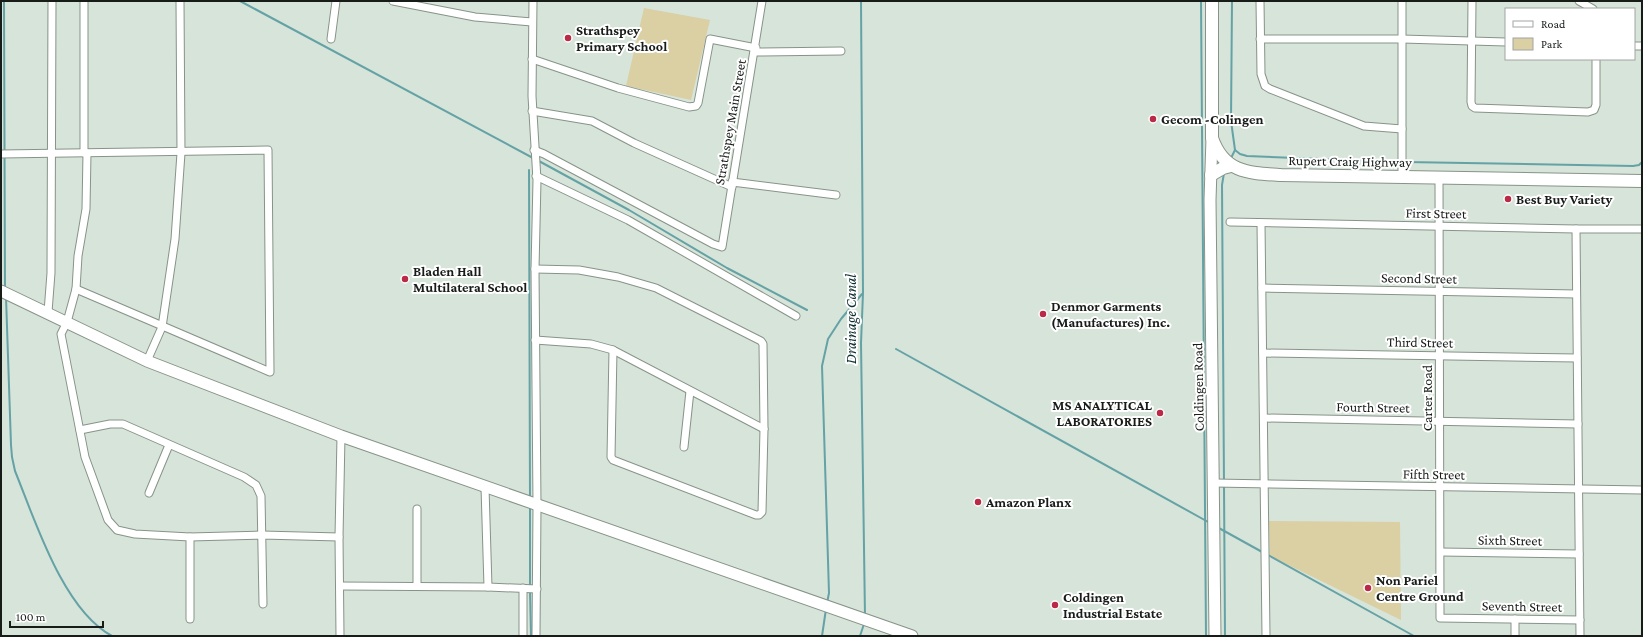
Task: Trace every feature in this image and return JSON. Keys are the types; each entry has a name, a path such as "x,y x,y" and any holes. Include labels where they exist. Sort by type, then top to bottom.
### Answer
{"main road":[{"path":"1211,175 1223,168 1231,166 1217,150 1212,138 1212,1"},
{"name":"Coldingen Road","path":"1212,138 1211,175 1220,484 1215,636"},
{"name":"Rupert Craig Highway","path":"1231,166 1248,172 1281,175 1642,181"},
{"path":"4,292 147,361 341,436 537,506 912,636"}],"street":[{"path":"48,312 51,273 50,154 52,1"},
{"path":"84,1 86,209 78,256 76,289 67,322 61,334 85,457 108,520 117,530 134,534 339,537"},
{"path":"147,361 162,327 175,239 182,153 180,1"},
{"path":"331,39 336,1"},
{"path":"392,1 475,17 532,22"},
{"path":"533,1 532,111 536,176 534,269 537,506 536,636"},
{"name":"Strathspey Main Street","path":"534,150 712,244 722,247 762,1"},
{"path":"1260,1 1262,80 1265,86 1364,126 1402,129"},
{"path":"1402,1 1402,176"},
{"path":"1472,1 1471,102 1472,106 1475,108 1588,112 1594,110 1596,105 1596,60"},
{"path":"1580,1 1591,8"},
{"path":"532,59 618,88 689,107 696,106 698,103 710,39 755,50 841,51"},
{"path":"1260,39 1402,39 1505,42"},
{"path":"532,111 592,121 634,143 732,184 836,195"},
{"path":"4,154 182,153 268,150 270,372 76,289"},
{"path":"536,176 628,220 796,316"},
{"name":"Carter Road","path":"1439,177 1441,487 1440,618"},
{"name":"First Street","path":"1230,222 1642,229"},
{"path":"1261,222 1266,636"},
{"path":"1576,229 1580,636"},
{"path":"534,269 580,270 618,277 656,288 761,341 763,344 764,429 762,512 760,515 756,515 613,460 611,457 614,350"},
{"name":"Second Street","path":"1262,288 1576,294"},
{"path":"535,340 590,344 614,350 764,429"},
{"name":"Third Street","path":"1263,353 1577,358"},
{"path":"684,447 690,390"},
{"name":"Fourth Street","path":"1264,418 1578,424"},
{"path":"80,430 110,424 123,424 244,477 256,485 260,496 263,604"},
{"path":"340,636 339,537 341,436"},
{"path":"149,493 169,445"},
{"name":"Fifth Street","path":"1220,484 1642,490"},
{"path":"485,487 488,587"},
{"path":"417,509 417,586"},
{"path":"190,536 190,619"},
{"name":"Sixth Street","path":"1441,552 1579,554"},
{"path":"340,586 488,587 537,589"},
{"path":"523,588 523,636"},
{"name":"Seventh Street","path":"1440,618 1580,620"},
{"path":"1515,619 1515,636"}],"green space":[{"path":"644,8 710,20 691,100 626,86"},
{"name":"Non Pariel Centre Ground","path":"1269,521 1400,522 1401,620 1270,556"}],"waterway":[{"path":"4,1 5,289"},
{"path":"240,1 533,158"},
{"name":"Drainage Canal","path":"861,1 863,293 861,343 865,616"},
{"path":"1201,1 1206,636"},
{"path":"1232,1 1231,121 1235,150 1240,154 1247,156 1400,162"},
{"path":"1231,158 1235,150"},
{"path":"537,160 629,210 727,268 807,310"},
{"path":"1405,162 1633,166 1639,165 1642,162"},
{"path":"529,170 530,498"},
{"path":"1224,173 1222,185 1225,636"},
{"path":"827,603 829,593 822,366 828,339 841,319 862,294"},
{"path":"6,297 11,445 15,471 42,538 65,585 79,606 95,623 112,636"},
{"path":"896,349 1210,523"},
{"path":"530,507 530,586"},
{"path":"1217,527 1264,553"},
{"path":"1268,555 1414,636"},
{"path":"530,591 531,636"},
{"path":"822,636 826,609"},
{"name":"Drainage Canal","path":"860,636 864,624"}],"place":[{"name":"Strathspey Primary School","path":"568,38"},
{"name":"Gecom -Colingen","path":"1153,119"},
{"name":"Best Buy Variety","path":"1508,199"},
{"name":"Bladen Hall Multilateral School","path":"405,279"},
{"name":"Denmor Garments (Manufactures) Inc.","path":"1043,314"},
{"name":"MS ANALYTICAL LABORATORIES","path":"1160,413"},
{"name":"Amazon Planx","path":"978,502"},
{"name":"Non Pariel Centre Ground","path":"1368,588"},
{"name":"Coldingen Industrial Estate","path":"1055,605"}]}
